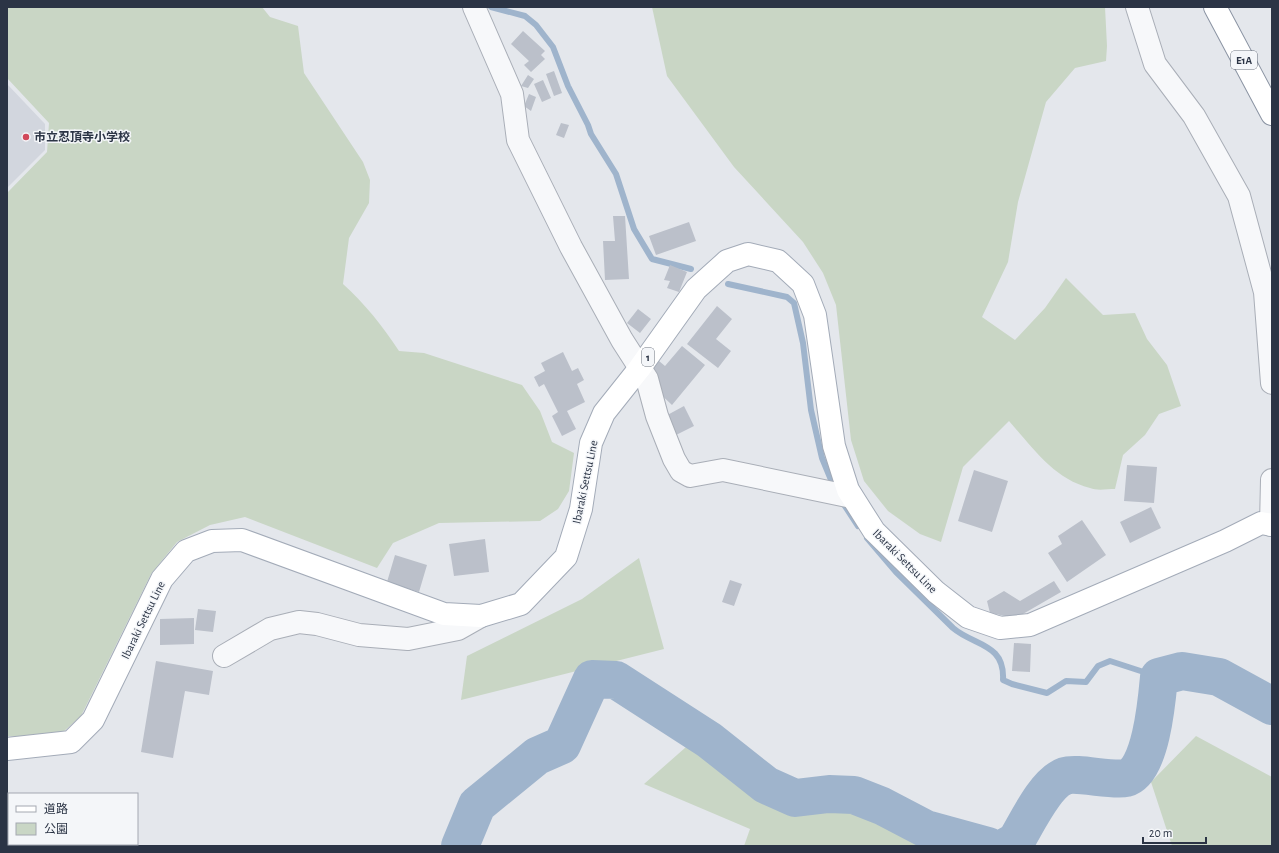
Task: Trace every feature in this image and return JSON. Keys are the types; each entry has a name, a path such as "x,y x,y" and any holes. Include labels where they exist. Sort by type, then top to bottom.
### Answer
{"main road":[{"name":"E1A","path":"1215,7 1272,114"},
{"name":"Ibaraki Settsu Line","path":"7,749 70,742 93,720 162,579 186,551 212,541 242,540 444,614 480,616 521,604 566,557 581,509 591,443 604,413 639,369 696,289 727,261 748,254 778,260 803,284 815,315 834,446 848,490 852,497 874,531 936,592 968,617 1000,628 1030,625 1261,524 1272,525"}],"street":[{"path":"474,7 512,94 518,140 571,247 639,369 647,379 657,416 674,459 681,471 690,476 723,470 852,497"},
{"path":"1137,7 1155,64 1194,116 1239,196 1265,292 1272,383"},
{"path":"1272,480 1272,525"},
{"path":"224,656 270,629 299,622 317,624 359,635 408,639 458,629 480,616"}],"shaded area":[{"name":"市立忍頂寺小学校","path":"7,84 45,124 45,150 7,188"}],"green space":[{"path":"7,7 262,7 270,17 298,26 304,73 363,162 370,180 369,203 349,238 343,284 373,315 399,351 424,353 522,385 540,411 552,442 574,453 569,491 558,509 540,521 439,523 393,543 377,568 245,517 210,525 177,542 151,574 81,716 63,732 20,737 7,736 7,193 47,152 49,123 7,78"},
{"path":"652,7 1105,7 1107,46 1106,61 1075,68 1046,102 1018,202 1008,262 982,317 1015,340 1045,308 1066,278 1103,315 1135,313 1147,339 1167,365 1181,406 1159,414 1145,435 1123,455 1115,489 1093,489 1077,484 1066,478 1036,452 1009,421 963,467 941,542 920,534 888,511 864,481 851,440 836,305 823,273 803,242 734,167 667,76"},
{"path":"639,558 664,649 461,700 467,656 582,599"},
{"path":"1196,736 1272,777 1272,846 1172,846 1151,782"},
{"path":"694,740 778,808 850,796 957,846 744,846 750,829 644,784"}],"building":[{"path":"523,31 545,51 541,55 545,59 531,72 524,65 529,61 511,44"},
{"path":"554,71 562,93 554,96 546,74"},
{"path":"528,75 534,79 528,88 521,86"},
{"path":"543,80 551,98 542,102 534,84"},
{"path":"529,94 536,97 531,111 524,106"},
{"path":"561,123 569,125 564,138 556,135"},
{"path":"613,216 625,216 629,279 605,280 603,241 615,241"},
{"path":"689,222 696,241 656,255 649,236"},
{"path":"670,265 687,272 679,292 667,288 670,281 664,280"},
{"path":"717,306 732,319 716,339 731,351 718,368 687,344"},
{"path":"638,309 651,319 640,333 627,323"},
{"path":"682,346 705,365 672,405 653,387 650,373 659,361 665,366"},
{"path":"563,352 572,371 578,368 584,380 577,384 585,402 567,411 576,429 562,436 552,416 558,412 544,384 539,387 534,377 545,371 541,363"},
{"path":"684,406 694,426 670,438 660,419"},
{"path":"1127,465 1157,467 1154,503 1124,501"},
{"path":"974,470 1008,481 992,532 958,521"},
{"path":"1151,507 1161,528 1130,543 1120,522"},
{"path":"1082,520 1106,555 1067,582 1048,553 1062,544 1058,536"},
{"path":"485,539 489,572 454,576 449,544"},
{"path":"395,555 427,565 419,592 387,582"},
{"path":"730,580 742,584 734,606 722,602"},
{"path":"1054,581 1061,592 1016,618 990,613 987,601 1004,591 1020,601"},
{"path":"198,609 216,611 213,632 195,630"},
{"path":"194,618 194,644 160,645 160,619"},
{"path":"1014,643 1031,644 1030,672 1012,671"},
{"path":"156,661 213,671 209,695 185,691 173,758 141,752"}],"waterway":[{"path":"491,7 525,16 536,25 553,47 568,86 591,134 616,174 634,229 652,259 691,269"},
{"path":"728,284 787,297 794,303 803,343 811,410 822,458 834,487"},
{"path":"841,500 858,526"},
{"path":"867,538 896,572 953,628 994,652 999,659 1002,668 1003,680 1012,684 1047,693 1066,681 1086,682 1098,666 1110,661 1159,677"},
{"path":"1007,846 1016,841 1037,804 1050,787 1065,776 1078,775 1120,779 1126,778 1135,773 1147,749 1151,734 1157,701 1159,677 1182,671 1219,677 1272,706"},
{"path":"460,846 477,805 537,756 562,745 592,679 616,680 709,740 766,785 795,798 829,794 854,795 882,806 926,829 988,846"}],"place":[{"name":"市立忍頂寺小学校","path":"26,137"}]}
